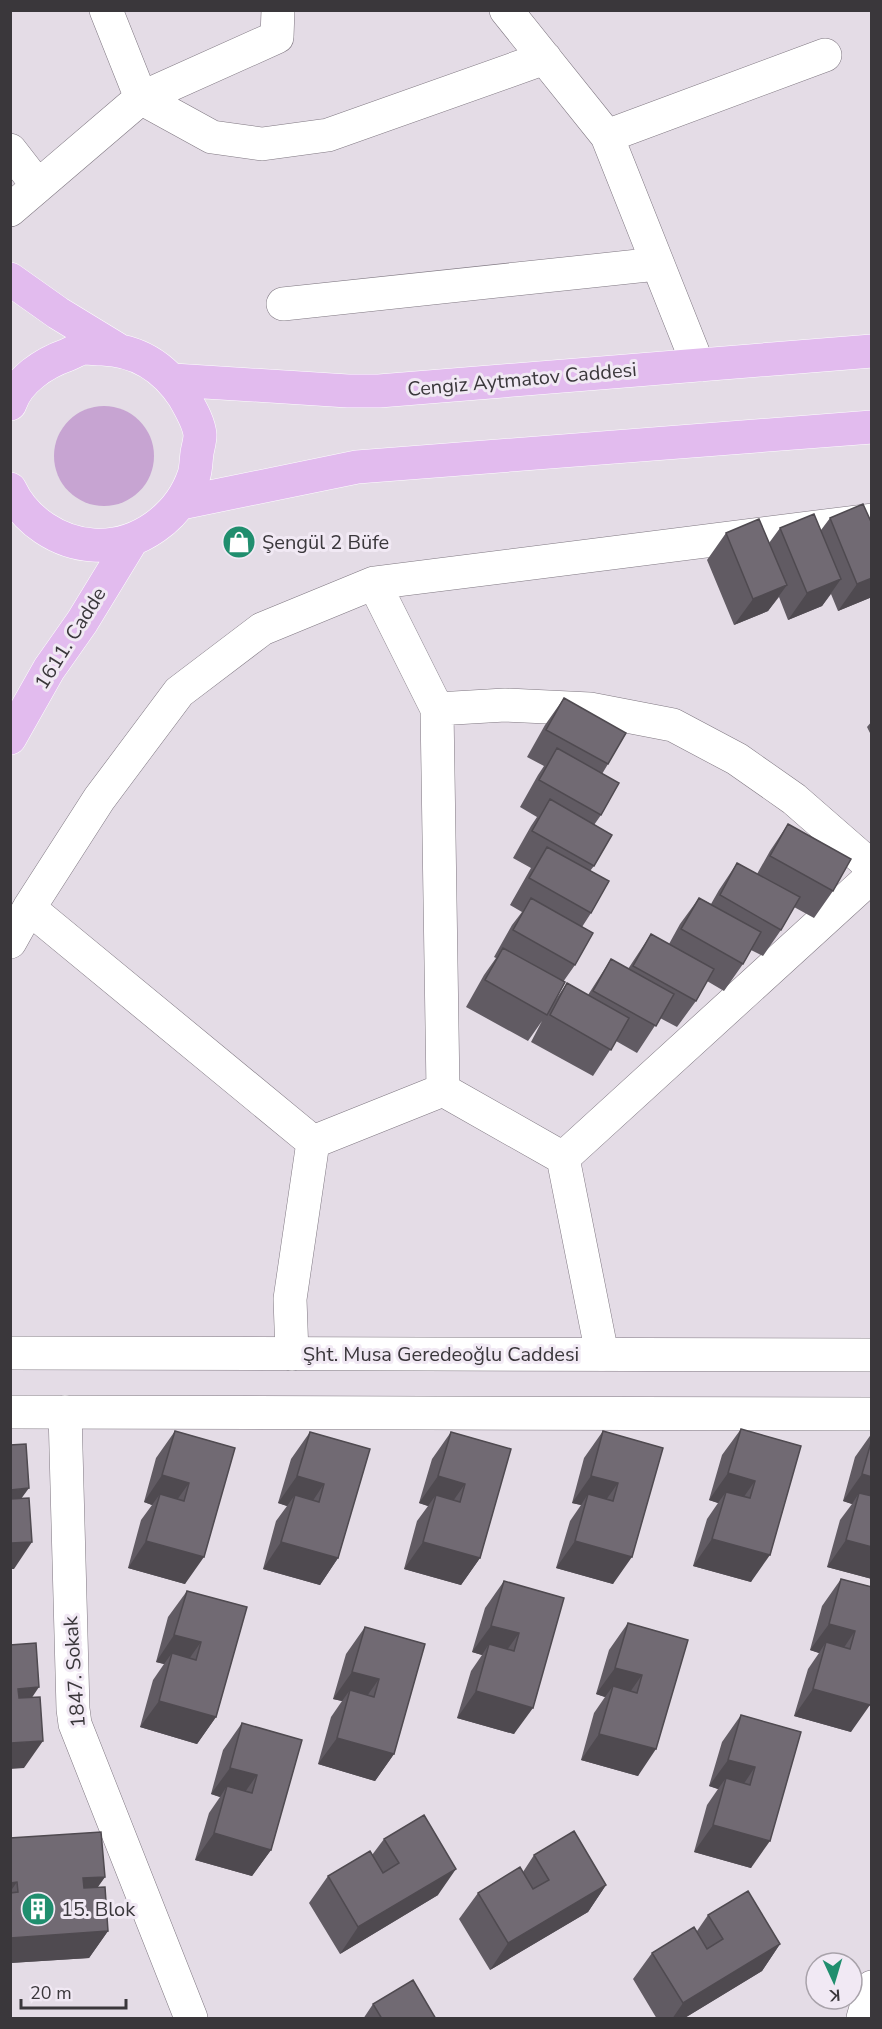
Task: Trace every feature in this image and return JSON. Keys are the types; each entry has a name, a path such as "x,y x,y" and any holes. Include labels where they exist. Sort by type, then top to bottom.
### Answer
{"main road":[{"path":"10,279 58,313 119,350 148,361 173,380 191,408 200,434 195,474 181,503 159,525 132,540 101,545 80,544 46,530 11,496"},
{"path":"10,404 14,393 27,379 53,360 84,348 119,350"},
{"name":"Cengiz Aytmatov Caddesi","path":"173,380 364,391 872,351"},
{"path":"181,503 357,467 872,427"},
{"name":"1611. Cadde","path":"10,738 49,669 132,540"}],"street":[{"path":"106,10 141,98 212,137 262,144 328,135 545,58"},
{"path":"10,210 141,98 277,37 278,10"},
{"path":"506,10 607,136 698,365"},
{"path":"607,136 825,55"},
{"path":"10,150 38,186"},
{"path":"283,304 657,264"},
{"path":"10,942 29,908 99,800 178,692 262,629 374,583 872,520"},
{"path":"374,583 437,709 443,1090"},
{"path":"437,709 505,705 590,709 673,725 737,759 794,799 872,867"},
{"path":"562,1158 872,876"},
{"path":"29,908 313,1142"},
{"path":"313,1142 443,1090"},
{"path":"443,1090 562,1158 602,1354"},
{"path":"292,1354 290,1299 313,1142"},
{"name":"Şht. Musa Geredeoğlu Caddesi","path":"10,1353 872,1355"},
{"path":"10,1412 872,1414"},
{"name":"1847. Sokak","path":"65,1412 75,1724 192,2019"}],"shaded area":[{"path":"104,406 123,410 139,421 150,437 154,456 150,475 139,491 123,502 104,506 85,502 69,491 58,475 54,456 58,437 69,421 85,410"}],"building":[{"path":"863,504 872,524 872,578 857,584 830,518"},
{"path":"814,514 841,579 807,593 780,528"},
{"path":"759,519 787,585 753,599 726,533"},
{"path":"564,698 626,733 608,764 546,730"},
{"path":"557,748 619,783 601,815 539,780"},
{"path":"550,799 612,835 594,866 532,831"},
{"path":"788,824 851,859 833,891 770,856"},
{"path":"547,847 609,881 591,913 529,878"},
{"path":"737,863 800,897 781,930 720,895"},
{"path":"531,898 593,933 575,965 513,930"},
{"path":"699,898 761,932 743,964 681,929"},
{"path":"651,934 714,969 696,1001 633,966"},
{"path":"503,948 565,982 547,1015 485,980"},
{"path":"611,959 674,994 656,1026 593,991"},
{"path":"567,983 629,1018 611,1050 550,1015"},
{"path":"741,1429 801,1446 770,1555 712,1539 726,1492 750,1498 755,1481 728,1473"},
{"path":"175,1431 235,1448 204,1557 146,1541 160,1494 184,1501 189,1483 162,1475"},
{"path":"603,1431 663,1448 632,1557 575,1541 588,1494 613,1501 618,1483 591,1476"},
{"path":"310,1432 370,1449 338,1558 281,1542 295,1495 319,1502 324,1484 297,1476"},
{"path":"451,1432 511,1449 480,1558 423,1542 436,1495 460,1502 465,1484 438,1476"},
{"path":"872,1439 872,1477 862,1474"},
{"path":"26,1444 29,1488 10,1490 10,1445"},
{"path":"859,1493 872,1496 872,1547 846,1540"},
{"path":"29,1498 32,1542 10,1543 10,1499"},
{"path":"841,1579 872,1587 872,1701 870,1705 813,1689 826,1642 850,1649 855,1631 829,1624"},
{"path":"504,1581 564,1598 533,1708 476,1691 489,1644 514,1651 519,1633 491,1626"},
{"path":"187,1591 247,1607 216,1717 159,1701 172,1653 196,1660 201,1642 174,1635"},
{"path":"628,1623 688,1640 656,1749 599,1734 613,1686 637,1693 642,1675 615,1668"},
{"path":"365,1627 425,1644 394,1754 337,1738 350,1690 374,1697 379,1679 352,1672"},
{"path":"36,1643 39,1687 18,1689 19,1698 40,1697 43,1741 10,1743 10,1645"},
{"path":"741,1715 801,1732 770,1841 713,1825 726,1778 750,1785 755,1767 728,1760"},
{"path":"242,1723 302,1740 271,1850 214,1833 227,1786 252,1793 257,1775 230,1768"},
{"path":"424,1815 456,1869 358,1927 328,1876 370,1851 383,1873 399,1863 384,1839"},
{"path":"574,1831 606,1885 508,1943 478,1893 520,1867 533,1889 549,1880 534,1855"},
{"path":"101,1832 105,1877 83,1878 84,1888 105,1887 108,1931 10,1938 10,1893 18,1892 17,1882 10,1883 10,1838"},
{"path":"748,1891 780,1944 683,2003 652,1953 694,1927 707,1949 723,1939 708,1915"},
{"path":"413,1980 436,2019 382,2019 373,2004"}],"place":[{"name":"Şengül 2 Büfe","path":"239,542"},
{"name":"15. Blok","path":"38,1909"}]}
